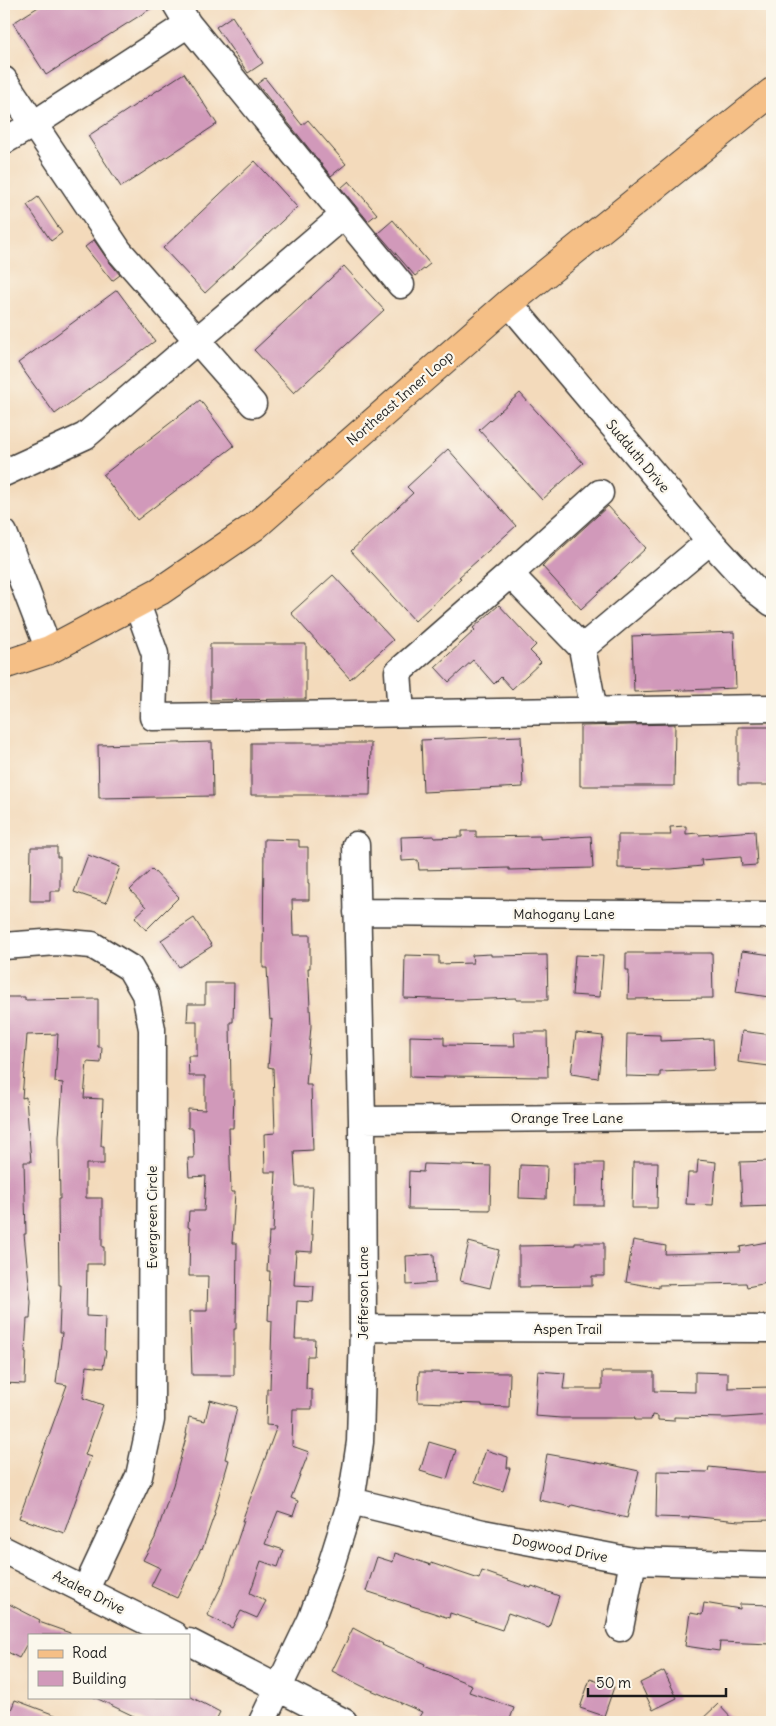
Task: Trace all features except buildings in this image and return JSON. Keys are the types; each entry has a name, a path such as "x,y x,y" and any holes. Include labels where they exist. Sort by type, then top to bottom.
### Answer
{"main road":[{"name":"Northeast Inner Loop","path":"4,665 49,650 160,591 254,527 509,303 772,92"}],"street":[{"path":"4,141 34,124 182,14 401,285"},
{"path":"4,80 119,251 253,404"},
{"path":"4,473 85,436 344,215"},
{"name":"Sudduth Drive","path":"509,303 710,541 755,590 772,603"},
{"path":"401,713 398,672 600,493"},
{"path":"4,533 49,650"},
{"path":"582,648 710,541"},
{"path":"510,574 582,648 594,710"},
{"path":"136,604 155,654 153,717 772,708"},
{"name":"Jefferson Lane","path":"262,1722 311,1620 332,1565 351,1500 360,1442 363,1328 362,1120 356,844"},
{"name":"Mahogany Lane","path":"356,912 772,915"},
{"name":"Evergreen Circle","path":"4,946 57,942 92,945 130,968 146,994 152,1028 152,1420 139,1476 86,1591"},
{"name":"Orange Tree Lane","path":"362,1120 772,1116"},
{"name":"Aspen Trail","path":"363,1328 772,1329"},
{"name":"Dogwood Drive","path":"351,1500 483,1533 632,1561 772,1564"},
{"name":"Azalea Drive","path":"4,1550 172,1634"},
{"path":"620,1628 632,1561"},
{"path":"190,1642 344,1722"}]}
